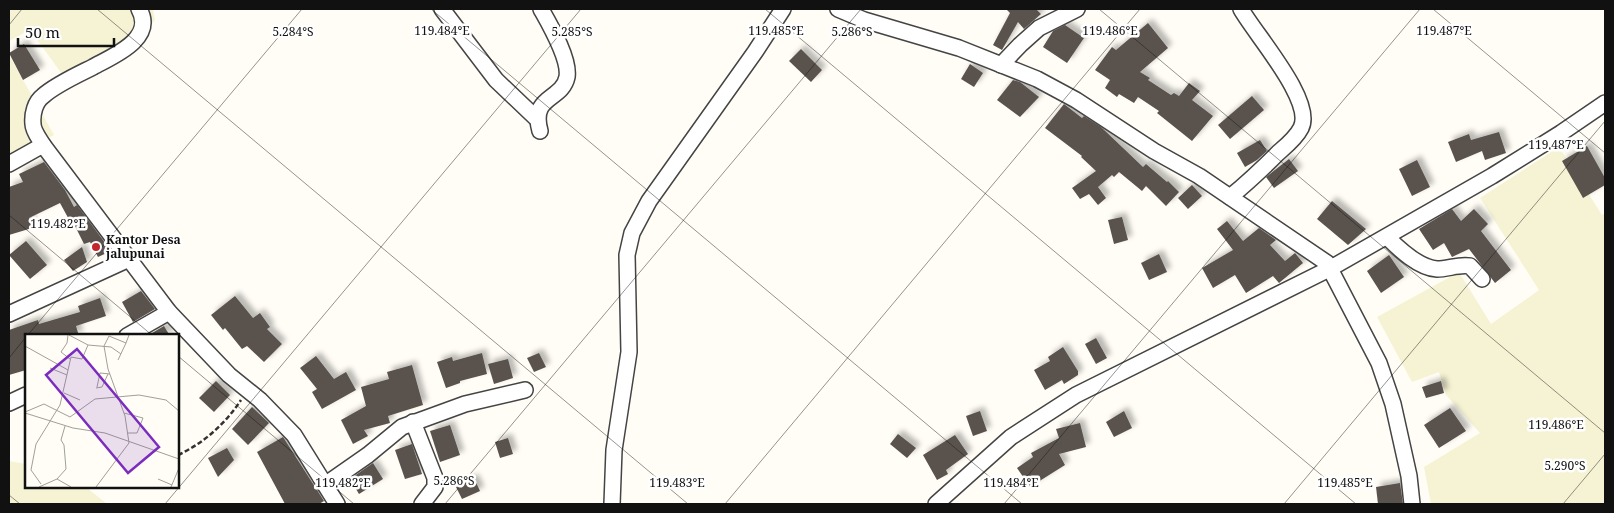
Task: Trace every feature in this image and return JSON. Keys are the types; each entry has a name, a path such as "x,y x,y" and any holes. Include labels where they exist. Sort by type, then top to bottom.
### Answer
{"street":[{"path":"139,9 142,13 142,29 135,41 127,49 42,97 33,112 33,124 43,145 169,312 229,375 271,411 294,435 336,504"},
{"path":"442,9 496,80 538,125 541,106 562,87 567,79 567,70 562,52 541,9"},
{"path":"612,504 614,450 629,352 627,255 632,233 649,200 756,52 783,9"},
{"path":"838,9 864,20 959,48 1037,79 1076,100 1230,197 1327,262 1379,363 1395,412 1409,476 1412,504"},
{"path":"1001,65 1039,28 1077,9"},
{"path":"1230,197 1293,140 1302,126 1302,109 1295,91 1285,72 1248,22 1241,9"},
{"path":"936,504 1011,437 1076,395 1330,268 1387,237 1500,171 1605,103"},
{"path":"9,164 43,145"},
{"path":"1387,237 1404,254 1424,264 1436,269 1470,266 1482,279"},
{"path":"9,314 129,259"},
{"path":"130,334 169,312"},
{"path":"325,485 368,455 402,427 465,404 524,390"},
{"path":"9,403 25,395"},
{"path":"413,422 435,478 435,486 422,504"}],"path":[{"path":"179,454 214,433 248,391"}],"shaded area":[{"path":"9,9 153,9 155,20 125,50 65,78 30,30 9,41"},
{"path":"9,55 54,135 9,160"},
{"path":"1559,147 1602,215 1605,213 1605,504 1431,504 1424,467 1480,433 1446,395 1439,372 1412,382 1377,317 1459,272 1491,324 1539,290 1480,198"},
{"path":"9,461 25,464 25,488 87,488 107,504 9,504"}],"building":[{"path":"1006,9 1036,9 1041,14 1024,29 1018,22 1002,50 993,45 1010,13"},
{"path":"1148,23 1168,48 1140,72 1150,78 1148,80 1171,95 1174,93 1179,96 1189,83 1200,91 1192,100 1213,116 1192,141 1157,113 1159,111 1138,97 1134,103 1119,94 1117,97 1105,88 1110,80 1095,70 1112,47 1116,50"},
{"path":"1065,25 1084,38 1067,63 1043,47 1053,31"},
{"path":"24,44 40,70 23,80 9,53"},
{"path":"801,49 822,70 811,82 789,61"},
{"path":"970,64 983,73 974,87 961,79"},
{"path":"1013,80 1020,82 1039,97 1020,117 997,100"},
{"path":"1252,96 1264,110 1230,139 1218,125"},
{"path":"1064,104 1082,118 1084,116 1101,127 1143,167 1146,164 1179,192 1166,206 1146,186 1142,191 1119,172 1114,177 1112,175 1098,187 1106,198 1098,205 1089,194 1080,199 1072,188 1096,171 1082,156 1045,128"},
{"path":"1499,132 1506,153 1485,160 1482,151 1456,162 1448,142 1469,134 1471,140"},
{"path":"1260,140 1267,151 1245,167 1237,153"},
{"path":"1587,146 1605,178 1605,185 1583,198 1562,161"},
{"path":"1289,159 1298,171 1274,188 1266,177"},
{"path":"1417,160 1430,187 1412,196 1399,169"},
{"path":"44,162 65,190 74,207 77,205 111,251 98,257 90,242 84,244 60,203 29,218 32,228 9,235 9,187 23,182 19,174"},
{"path":"1192,185 1202,196 1188,209 1178,198"},
{"path":"1332,201 1366,229 1348,245 1317,219"},
{"path":"1452,209 1461,221 1474,209 1488,224 1481,231 1511,270 1495,283 1469,249 1452,257 1444,243 1433,250 1419,229"},
{"path":"1122,217 1128,240 1114,244 1108,220"},
{"path":"1227,221 1243,241 1259,228 1276,240 1270,245 1285,261 1295,253 1303,263 1279,283 1273,276 1246,293 1235,275 1213,288 1202,268 1233,250 1217,229"},
{"path":"26,241 47,265 30,279 9,255"},
{"path":"82,247 87,262 73,271 64,260"},
{"path":"1159,254 1167,272 1149,280 1141,263"},
{"path":"1389,255 1404,277 1381,293 1367,271"},
{"path":"141,291 155,309 133,322 122,302"},
{"path":"235,296 253,318 260,313 270,327 267,329 282,344 264,362 247,346 242,349 225,328 223,330 211,315"},
{"path":"100,298 106,316 76,326 78,334 25,334 25,370 9,375 9,330 38,320 39,324 80,312 78,306"},
{"path":"164,326 169,334 150,334"},
{"path":"1096,338 1107,358 1096,364 1085,344"},
{"path":"1063,347 1078,371 1078,375 1064,384 1062,380 1045,390 1034,370 1050,361 1048,357"},
{"path":"482,353 487,374 460,381 460,383 446,388 437,362 452,357 453,361"},
{"path":"539,353 546,367 534,372 527,358"},
{"path":"316,356 334,379 346,372 356,390 322,409 312,392 317,389 300,368"},
{"path":"508,359 513,378 494,384 488,364"},
{"path":"412,365 423,405 388,416 390,423 364,430 368,436 353,444 341,420 366,406 361,387 389,379 387,372"},
{"path":"216,381 230,395 214,412 199,398"},
{"path":"1441,381 1444,393 1426,398 1422,387"},
{"path":"252,407 269,423 248,445 232,429"},
{"path":"1450,408 1466,431 1439,448 1424,425"},
{"path":"980,411 987,431 973,436 966,416"},
{"path":"1124,411 1132,428 1114,437 1106,422"},
{"path":"1080,423 1086,447 1059,454 1065,465 1030,487 1017,468 1033,457 1031,453 1059,438 1056,429"},
{"path":"450,425 460,455 440,462 430,431"},
{"path":"898,434 916,448 907,458 890,444"},
{"path":"955,435 968,454 946,470 948,474 937,480 923,455"},
{"path":"283,437 324,501 319,504 285,504 257,452"},
{"path":"508,438 513,454 500,458 495,442"},
{"path":"412,444 422,474 405,479 395,450"},
{"path":"227,448 234,460 218,477 208,458"},
{"path":"373,463 383,479 359,494 350,479"},
{"path":"474,478 480,491 462,499 456,487"},
{"path":"1400,483 1403,504 1378,504 1376,487"}],"place":[{"name":"Kantor Desa jalupunai","path":"96,247"}]}
